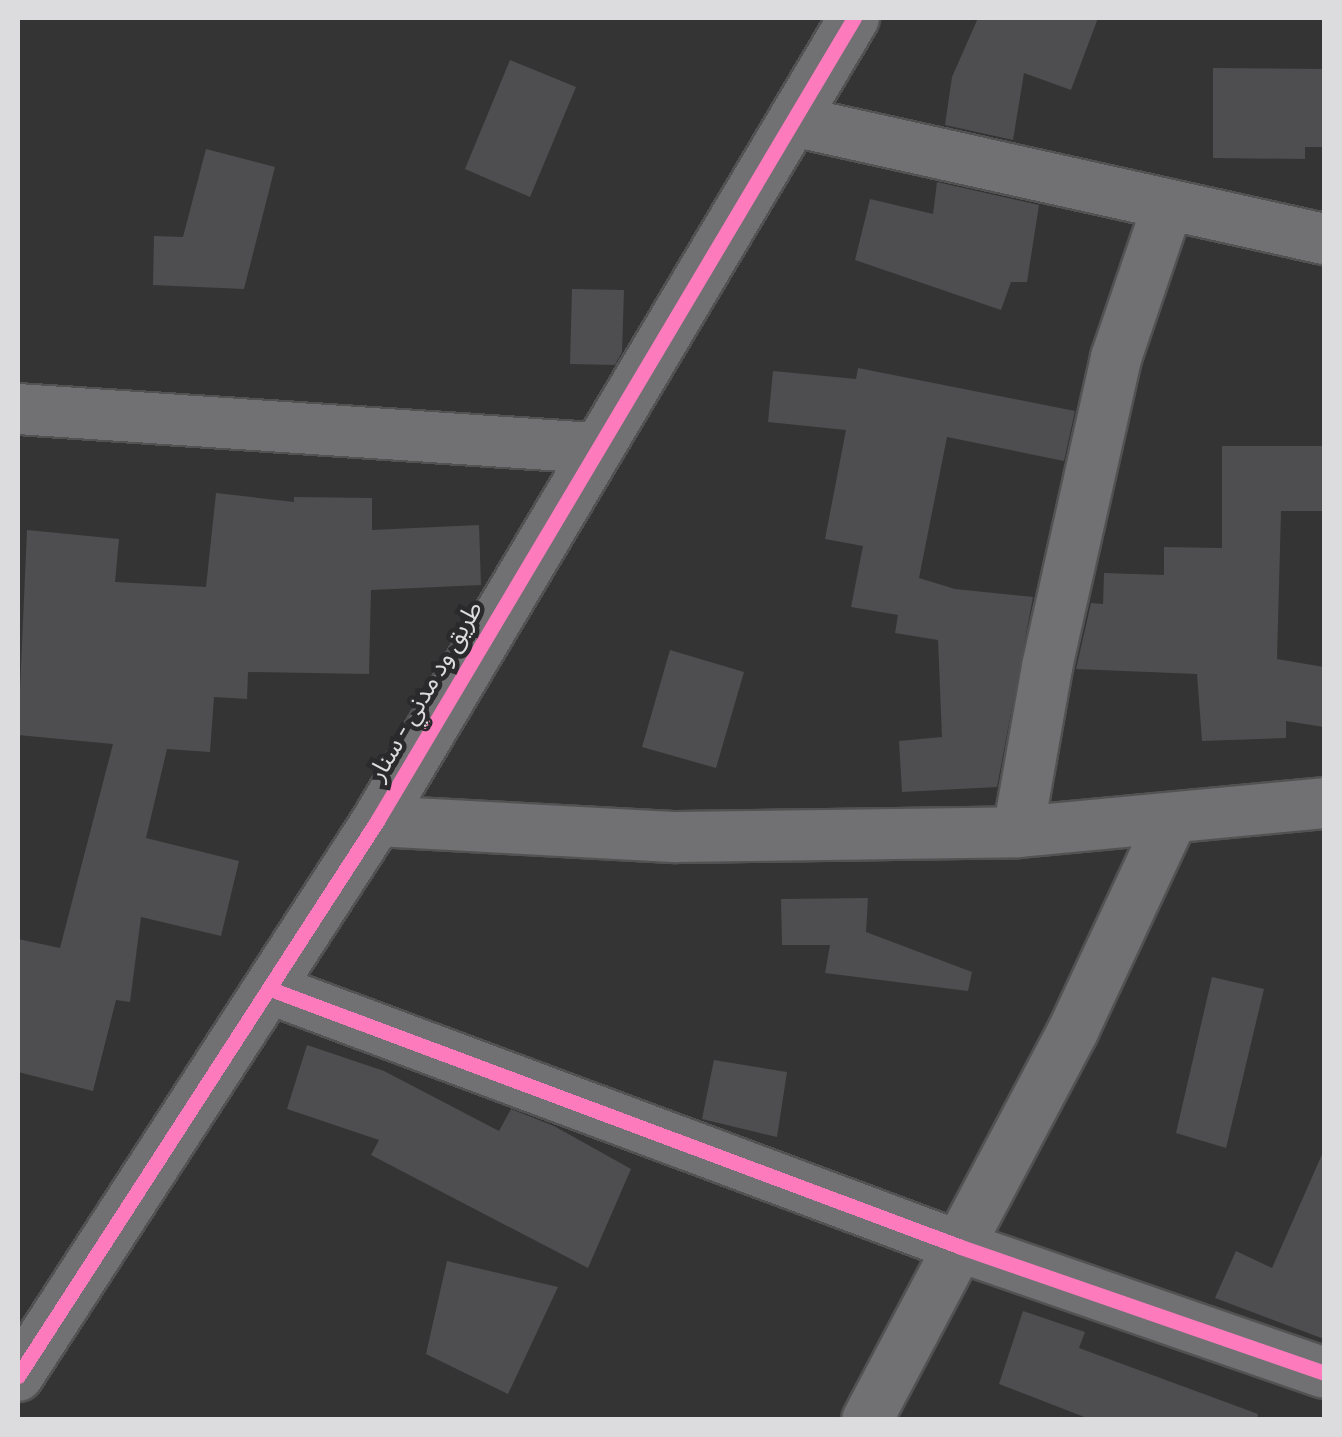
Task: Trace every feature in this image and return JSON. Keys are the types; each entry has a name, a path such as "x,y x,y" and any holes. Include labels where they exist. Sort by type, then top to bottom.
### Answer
{"street":[{"name":"طريق ود مدني - سنار","path":"18,1376 273,990 377,821 593,448 854,18"},
{"path":"792,121 1324,239"},
{"path":"1018,832 1047,667 1116,358 1168,204"},
{"path":"18,410 593,448"},
{"name":"طريق ود مدني - سنار","path":"377,821 677,837 1018,832 1324,804"},
{"path":"867,1420 1074,1030 1172,819"},
{"path":"273,990 961,1247 1324,1373"}],"building":[{"path":"978,18 1098,18 1071,90 1024,73 1013,140 945,125 952,77"},
{"path":"510,60 576,87 530,197 465,169"},
{"path":"1213,68 1324,69 1324,147 1305,147 1305,159 1213,158"},
{"path":"206,149 275,167 244,289 153,285 154,236 183,237"},
{"path":"937,182 1039,205 1027,282 1011,282 1001,310 855,260 870,199 933,214"},
{"path":"572,289 624,290 622,352 615,365 570,364"},
{"path":"858,368 1075,411 1064,461 947,437 919,578 955,589 1033,597 997,787 902,792 899,741 942,737 938,640 895,633 898,615 851,607 863,546 825,539 846,430 768,422 773,371 856,379"},
{"path":"1222,446 1324,446 1324,511 1281,511 1277,659 1324,667 1324,727 1286,721 1286,738 1202,741 1197,674 1076,669 1091,603 1103,604 1104,573 1164,575 1164,547 1222,548"},
{"path":"216,493 294,502 294,497 372,498 372,530 479,525 481,585 371,590 369,674 248,672 247,699 214,697 210,752 167,749 146,838 239,861 221,936 141,917 130,1002 116,1000 93,1091 18,1072 18,939 60,948 113,744 18,735 27,530 119,539 115,582 206,587"},
{"path":"670,650 744,672 716,768 642,747"},
{"path":"868,898 866,932 972,972 968,991 825,973 830,945 782,945 781,899"},
{"path":"1212,977 1264,989 1226,1148 1176,1133"},
{"path":"307,1045 384,1071 499,1131 511,1109 554,1126 631,1169 588,1268 371,1155 379,1140 287,1109"},
{"path":"714,1060 787,1072 777,1137 702,1119"},
{"path":"1324,1150 1324,1339 1215,1298 1236,1251 1272,1268"},
{"path":"447,1261 558,1287 508,1394 426,1354"},
{"path":"1023,1311 1085,1332 1079,1348 1258,1414 1257,1420 1092,1420 999,1384"}],"cycle path":[{"path":"18,1376 377,821 854,18"},
{"path":"273,990 961,1247 1324,1373"}]}
